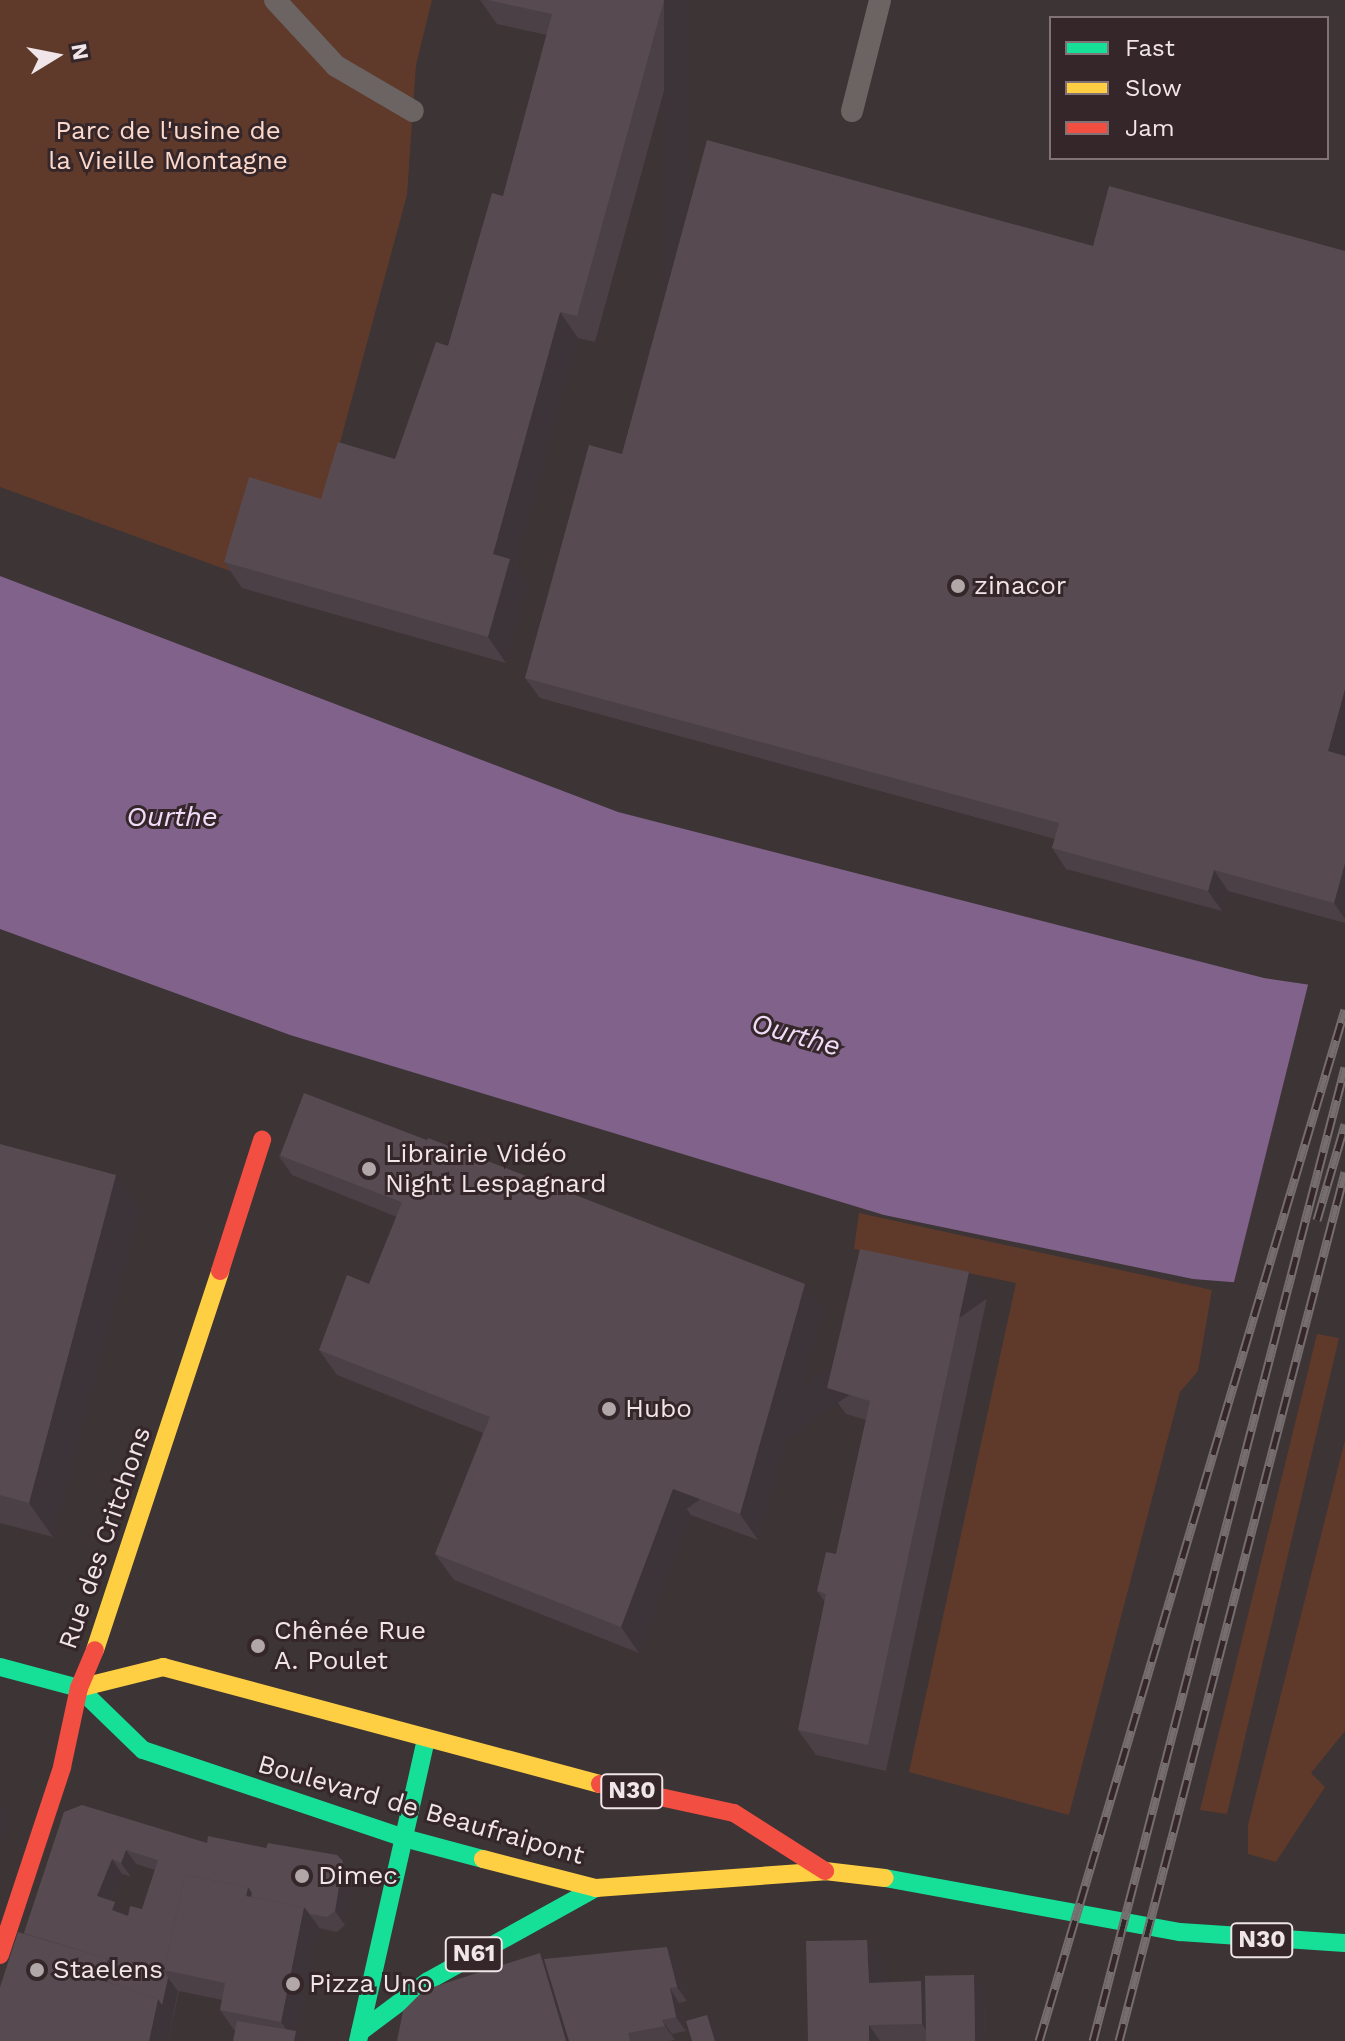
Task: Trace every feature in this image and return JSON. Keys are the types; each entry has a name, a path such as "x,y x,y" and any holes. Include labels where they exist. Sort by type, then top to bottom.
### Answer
{"main road":[{"name":"Rue des Critchons","path":"0,1955 62,1767 79,1688 111,1613 262,1140"},
{"name":"Boulevard de Beaufraipont","path":"0,1667 79,1688 163,1667 556,1775 734,1813 825,1871"},
{"name":"Boulevard de Beaufraipont","path":"79,1688 143,1750 404,1838 596,1888 825,1871 940,1884 1180,1932 1345,1943"},
{"path":"404,1838 426,1739"},
{"name":"N61","path":"359,2036 404,1838"},
{"name":"N61","path":"359,2036 428,1981 596,1888"}],"lane":[{"path":"275,0 336,66 413,111"},
{"path":"852,111 880,0"}],"green space":[{"name":"Parc de l'usine de la Vieille Montagne","path":"0,0 432,0 416,65 407,195 322,509 257,492 230,571 0,487"},
{"path":"859,1213 1212,1290 1198,1371 1180,1392 1069,1815 909,1772 1016,1283 854,1249"},
{"path":"1317,1334 1339,1338 1227,1814 1200,1810"},
{"path":"1345,1440 1345,1731 1311,1773 1325,1787 1276,1862 1248,1854 1248,1825"}],"water":[{"name":"Ourthe","path":"0,576 618,812 1264,978 1345,990 1345,1291 1193,1279 884,1215 290,1035 0,929"}],"pier":[{"path":"1309,981 1345,986 1345,1295 1233,1286"}],"building":[{"path":"488,0 664,0 577,316 560,312 493,554 510,559 488,637 224,562 249,477 321,499 338,442 395,459 436,342 448,346 492,193 503,196 552,14"},
{"name":"zinacor","path":"707,140 1093,246 1109,186 1345,251 1345,689 1328,751 1345,756 1345,863 1334,903 1214,870 1208,891 1052,848 1059,823 525,678 589,445 622,454"},
{"name":"Librairie Vidéo Night Lespagnard","path":"304,1093 427,1140 403,1203 280,1156"},
{"name":"Hubo","path":"428,1138 805,1284 740,1514 673,1489 621,1627 435,1554 490,1417 319,1350 347,1275 369,1284"},
{"path":"0,1144 116,1175 29,1503 0,1495"},
{"path":"860,1249 969,1272 868,1745 798,1730 826,1594 817,1591 826,1552 836,1554 870,1401 827,1388"},
{"path":"82,1805 207,1843 208,1836 266,1848 268,1843 337,1855 343,1861 335,1911 327,1917 310,1914 304,1907 251,1897 248,1887 185,1875 164,1970 168,1978 162,2005 158,1999 107,1982 112,1965 108,1959 24,1933 64,1812","holes":["126,1850 158,1860 142,1909 130,1906 128,1916 112,1910 115,1902 97,1896 112,1859 121,1863"]},
{"path":"185,1875 248,1887 246,1896 304,1907 281,2022 220,2010 225,1983 164,1970"},
{"path":"18,1932 108,1959 101,1980 158,1999 149,2041 0,2041 0,1987"},
{"path":"867,1940 869,1983 921,1981 922,2024 869,2025 869,2041 808,2041 806,1941"},
{"path":"667,1947 677,1987 670,1988 676,2017 662,2020 665,2026 628,2033 630,2041 569,2041 544,1959"},
{"path":"540,1953 566,2041 397,2041 403,2011 424,1990"},
{"path":"974,1975 975,2041 926,2041 925,1976"},
{"path":"707,2015 715,2041 692,2041 686,2021"},
{"path":"237,2021 296,2031 294,2041 233,2041"}],"railway":[{"path":"1039,2041 1345,1009"},
{"path":"1093,2041 1345,1067"},
{"path":"1317,1220 1345,1124"},
{"path":"1119,2041 1345,1172"}],"traffic: fast":[{"path":"0,1667 79,1688 143,1750 404,1838 483,1859"},
{"path":"358,2041 426,1739"},
{"path":"885,1878 1180,1932 1345,1943"},
{"path":"360,2032 428,1981 596,1888"}],"traffic: slow":[{"path":"95,1650 220,1271"},
{"path":"79,1688 163,1667 600,1784"},
{"path":"483,1859 596,1888 825,1871 885,1878"}],"traffic: jam":[{"path":"220,1271 262,1140"},
{"path":"0,1955 62,1767 79,1688 95,1650"},
{"path":"600,1784 734,1813 825,1871"}],"place":[{"name":"zinacor","path":"958,586"},
{"name":"Librairie Vidéo Night Lespagnard","path":"369,1169"},
{"name":"Hubo","path":"609,1409"},
{"name":"Chênée Rue A. Poulet","path":"258,1646"},
{"name":"Dimec","path":"302,1876"},
{"name":"Staelens","path":"37,1970"},
{"name":"Pizza Uno","path":"293,1984"}]}
